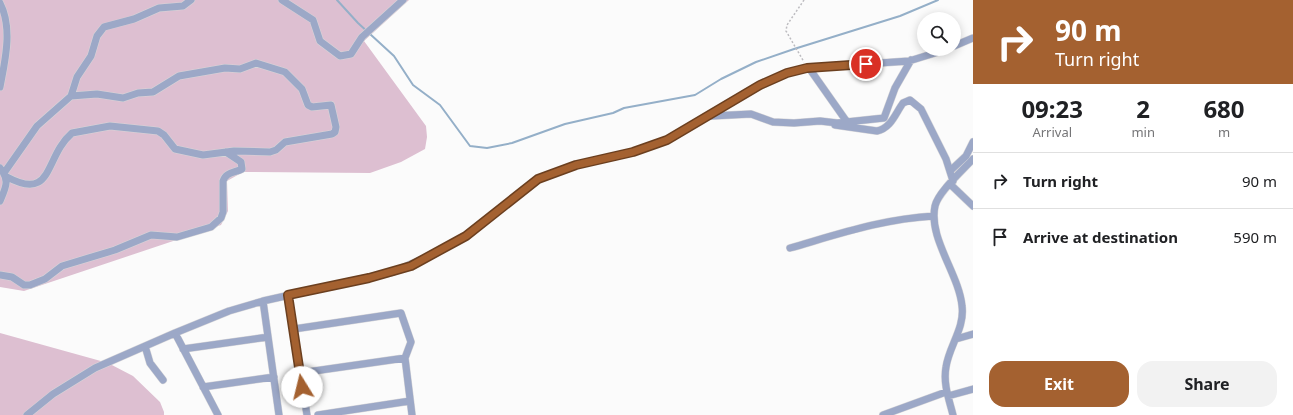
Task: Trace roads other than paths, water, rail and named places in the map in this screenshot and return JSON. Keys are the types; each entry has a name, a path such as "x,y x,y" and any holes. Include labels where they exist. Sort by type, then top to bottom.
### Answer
{"street":[{"path":"0,201 6,184 4,173 37,126 71,96 77,77 91,56 100,31 104,27 134,20 159,8 183,6 191,0"},
{"path":"282,0 313,20 320,41 340,56 351,54 362,37 403,0"},
{"path":"0,3 4,16 7,43 0,87"},
{"path":"961,43 973,38"},
{"path":"27,415 53,394 95,368 229,311 288,295 369,278 411,266 466,236 538,179 576,165 633,152 667,140 776,77 808,68 911,60 924,56"},
{"path":"709,116 750,114 773,122 847,122 884,118 895,88 911,60"},
{"path":"4,173 23,185 36,184 41,181 56,153 72,133 104,126 158,131 164,135 176,149 204,155 226,152 270,152 276,150 285,142 332,134 335,132 336,127 331,105 312,107 308,105 302,89 285,72 256,63 240,69 225,68 179,76 153,92 138,93 123,98 97,94 71,96"},
{"path":"808,68 847,122"},
{"path":"827,122 840,127 877,131 883,130 888,127 903,103 910,100 921,109 950,171 952,183 973,206"},
{"path":"950,171 966,156 973,142"},
{"path":"0,275 12,277 24,285 30,285 41,282 62,266 115,250 151,235 177,237 211,227 221,218 223,212 224,177 231,172 242,169 241,162 226,152"},
{"path":"953,415 944,378 946,365 956,339 963,307 960,291 939,238 934,216 935,206 938,199 973,159"},
{"path":"790,248 879,222 934,216"},
{"path":"288,295 307,415"},
{"path":"263,301 279,415"},
{"path":"294,329 401,313 411,342 405,358 412,415"},
{"path":"175,333 218,415"},
{"path":"956,339 973,334"},
{"path":"183,349 268,338"},
{"path":"145,346 150,363 163,380"},
{"path":"300,373 405,358"},
{"path":"203,387 274,377"},
{"path":"883,415 947,394 973,389"},
{"path":"318,415 410,401"}],"waterway":[{"path":"337,0 358,23 394,56 413,85 440,105 470,146 487,148 512,143 565,124 613,113 624,108 695,95 721,79 756,62 900,16 938,0"}]}
